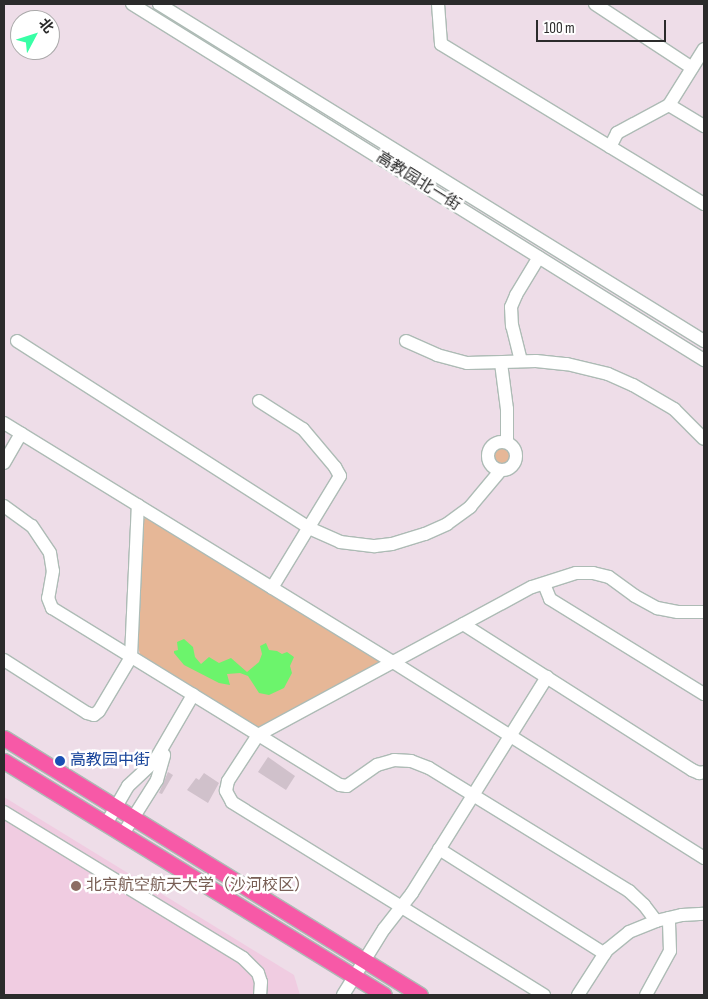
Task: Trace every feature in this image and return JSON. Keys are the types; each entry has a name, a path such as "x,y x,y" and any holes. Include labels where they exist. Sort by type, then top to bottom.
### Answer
{"main road":[{"path":"4,738 420,995"},
{"path":"4,761 384,995"}],"street":[{"name":"高教园北一街","path":"132,4 704,360"},
{"name":"高教园北一街","path":"159,4 704,341"},
{"path":"438,4 441,44 704,204"},
{"path":"595,4 692,68"},
{"path":"610,147 617,133 669,105 704,49"},
{"path":"669,105 704,126"},
{"path":"521,361 512,326 511,307 516,295 540,257"},
{"path":"17,341 309,528 331,539 355,544 384,545 407,541 441,527 477,501 501,470 510,467 516,459 515,450 507,442 507,409 501,363"},
{"path":"406,341 455,361 478,364 521,361 580,367 626,382 674,408 704,440"},
{"path":"259,401 300,427 339,472 338,480 272,588"},
{"path":"4,423 393,662 704,858"},
{"path":"4,463 22,434"},
{"path":"501,470 492,466 488,454 495,443 507,442"},
{"path":"4,660 87,713 94,715 101,709 132,657 138,504"},
{"path":"4,506 32,526 50,553 53,571 48,598 52,608 258,735 343,786 350,784 377,765 394,760 424,765 629,891 662,919 670,951 646,995"},
{"path":"544,995 230,800 226,791 228,781 258,735 524,591 576,573 593,573 609,577 635,596 657,608 678,612 704,612"},
{"path":"544,584 549,598 704,694"},
{"path":"463,624 692,770 699,773 704,772"},
{"path":"343,995 439,849 547,677"},
{"path":"106,824 128,786 154,762 195,696"},
{"path":"123,834 158,780 162,758 195,696"},
{"path":"4,812 243,958 258,973 262,982 260,995"},
{"path":"439,849 604,954"},
{"path":"578,995 604,954 614,943 629,932 662,919 704,914"}],"shaded area":[{"path":"502,445 509,448 512,455 509,462 502,465 495,462 492,455 495,448"},
{"path":"147,517 379,660 379,664 262,728 257,728 140,655 138,646 140,522"},
{"path":"184,639 193,647 195,657 201,664 209,657 219,663 231,658 247,672 259,662 262,654 260,646 266,643 269,650 282,654 287,652 294,657 290,666 292,673 284,688 269,695 259,693 248,676 240,673 227,674 230,685 219,683 184,665 174,653 174,651 178,650 177,642"},
{"name":"北京航空航天大学（沙河校区）","path":"4,797 294,975 300,995 4,995"}],"building":[{"path":"268,757 295,776 286,790 258,772"},
{"path":"168,772 173,775 162,794 159,793"},
{"path":"204,773 219,783 208,803 187,790 196,778 199,780"}],"place":[{"name":"高教园中街","path":"60,761"},
{"name":"北京航空航天大学（沙河校区）","path":"76,886"}]}
